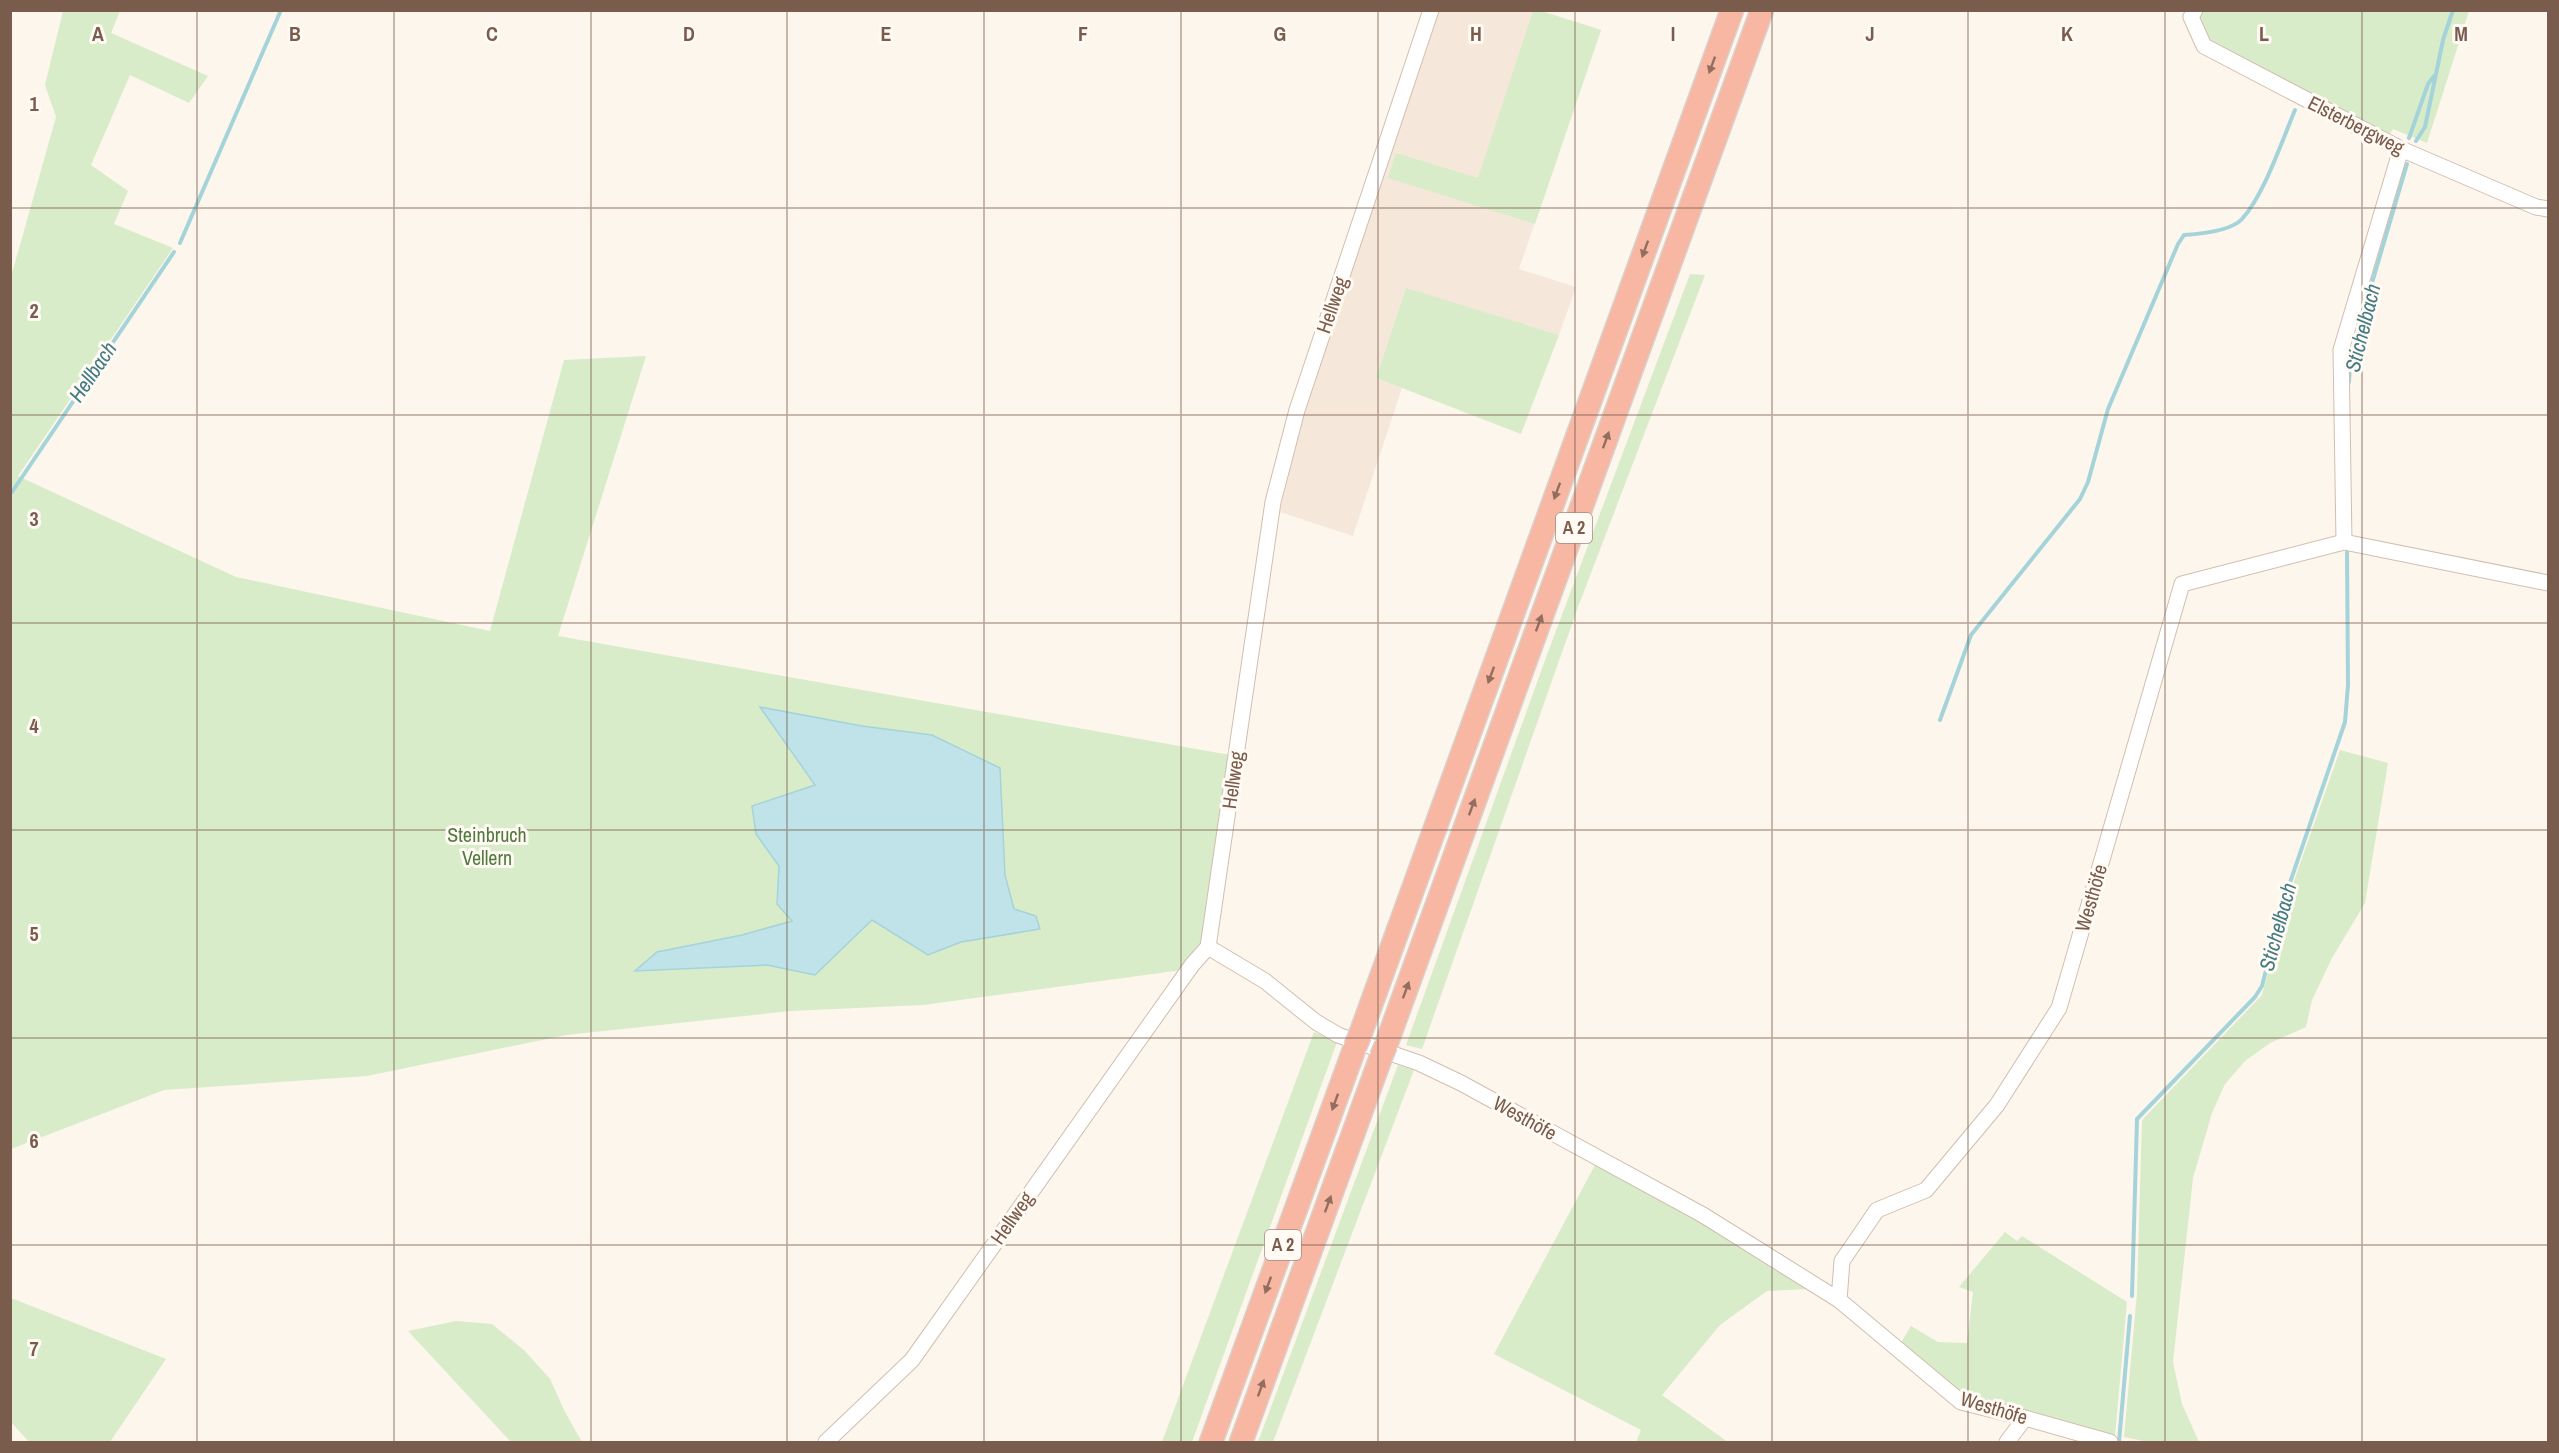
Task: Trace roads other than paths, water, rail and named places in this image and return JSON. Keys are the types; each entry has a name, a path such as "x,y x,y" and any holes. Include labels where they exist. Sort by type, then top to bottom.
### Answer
{"highway":[{"name":"A 2","path":"1211,1443 1732,10"},
{"name":"A 2","path":"1241,1443 1762,10"}],"street":[{"name":"Hellweg","path":"826,1443 912,1360 1192,965 1208,947 1272,502 1297,410 1431,10"},
{"name":"Elsterbergweg","path":"2195,10 2191,16 2204,46 2401,149 2536,207 2548,209"},
{"path":"2401,149 2341,350 2344,542 2548,583"},
{"name":"Westhöfe","path":"1839,1300 1842,1261 1876,1210 1926,1190 1997,1105 2059,1008 2182,584 2344,542"},
{"name":"Westhöfe","path":"1208,947 1265,981 1316,1022 1338,1035 1419,1063 1461,1083 1703,1215 1839,1300 1961,1402 2109,1443"},
{"path":"2007,1443 2025,1418"}],"water":[{"path":"760,707 862,726 932,735 1000,768 1005,875 1014,909 1036,916 1040,929 961,942 928,955 872,920 815,975 767,965 635,971 657,952 742,935 792,921 777,904 779,866 756,834 752,806 815,785"}],"waterway":[{"name":"Hellbach","path":"180,243 281,10"},
{"name":"Stichelbach","path":"2416,141 2425,127 2443,40 2453,10"},
{"path":"2409,138 2428,84 2434,76"},
{"path":"1940,720 1971,635 2080,499 2088,482 2108,409 2178,244 2184,235 2223,229 2242,219 2265,182 2295,110"},
{"name":"Stichelbach","path":"2349,382 2350,366 2359,327 2407,164"},
{"name":"Hellbach","path":"12,492 174,252"},
{"name":"Stichelbach","path":"2132,1296 2137,1119 2255,997 2262,986 2284,900 2345,722 2348,685 2347,552"},
{"name":"Stichelbach","path":"2119,1442 2130,1316"}],"park label":[{"name":"Steinbruch Vellern","path":"487,846"}]}
